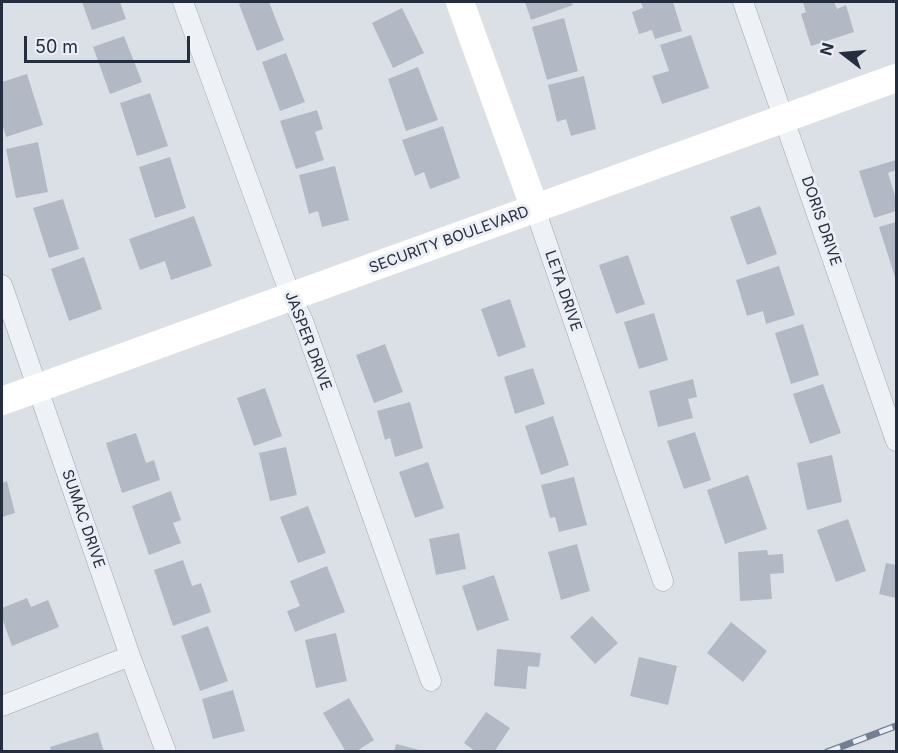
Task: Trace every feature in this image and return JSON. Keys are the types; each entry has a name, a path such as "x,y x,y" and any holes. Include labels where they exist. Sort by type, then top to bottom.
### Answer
{"street":[{"name":"JASPER DRIVE","path":"183,2 291,297 303,321 431,681"},
{"name":"LETA DRIVE","path":"460,2 535,209 663,581"},
{"name":"DORIS DRIVE","path":"743,2 897,441"},
{"name":"SECURITY BOULEVARD","path":"2,401 897,78"},
{"name":"SUMAC DRIVE","path":"2,285 130,656 166,752"},
{"path":"2,706 130,656"}],"building":[{"path":"82,2 120,2 126,19 92,30"},
{"path":"269,2 284,40 257,51 239,4"},
{"path":"525,2 571,2 573,5 531,20"},
{"path":"641,2 673,2 682,31 655,39 652,30 639,34 632,12 643,8"},
{"path":"803,2 834,2 837,9 846,5 854,32 811,46 801,14 806,12"},
{"path":"402,8 424,53 393,68 372,23"},
{"path":"564,18 578,71 547,80 532,27"},
{"path":"691,35 709,88 662,104 652,76 669,71 660,45"},
{"path":"124,36 142,82 110,94 93,47"},
{"path":"286,53 305,102 280,111 262,62"},
{"path":"418,67 438,120 406,131 388,79"},
{"path":"27,74 43,125 6,137 2,123 2,82"},
{"path":"584,76 596,129 571,136 566,119 557,122 548,85"},
{"path":"150,93 168,146 137,156 120,103"},
{"path":"317,110 323,129 315,132 324,160 296,169 280,121"},
{"path":"443,126 460,178 430,189 424,172 415,176 402,140"},
{"path":"38,142 48,192 16,198 6,149"},
{"path":"170,157 186,208 155,218 139,167"},
{"path":"896,160 896,170 888,173 896,199 896,211 874,218 859,171"},
{"path":"335,166 349,220 322,227 318,211 309,214 299,175"},
{"path":"63,199 79,249 49,258 33,208"},
{"path":"760,206 777,254 747,265 730,217"},
{"path":"194,216 212,266 171,280 165,261 140,270 129,239"},
{"path":"896,222 896,277 895,277 879,227"},
{"path":"628,255 645,304 616,314 599,265"},
{"path":"84,257 102,309 69,321 51,269"},
{"path":"779,266 795,315 766,324 763,311 747,316 736,280"},
{"path":"510,299 526,347 498,357 481,309"},
{"path":"654,313 668,360 639,369 624,322"},
{"path":"803,324 819,375 791,384 775,333"},
{"path":"385,344 403,392 374,403 356,355"},
{"path":"533,368 545,404 515,414 504,377"},
{"path":"693,379 697,397 688,399 693,418 658,427 649,391"},
{"path":"823,384 841,433 810,444 793,394"},
{"path":"265,388 282,436 254,446 237,398"},
{"path":"410,402 423,448 395,457 390,438 385,440 377,411"},
{"path":"553,416 569,465 541,475 525,426"},
{"path":"695,432 711,480 684,489 667,441"},
{"path":"136,433 146,463 154,460 160,480 122,493 106,443"},
{"path":"286,447 297,495 270,501 259,453"},
{"path":"832,455 842,502 807,510 797,463"},
{"path":"428,462 444,508 415,518 399,472"},
{"path":"748,475 767,529 725,544 707,490"},
{"path":"574,477 587,525 559,532 555,517 550,518 541,485"},
{"path":"7,481 15,513 2,517 2,483"},
{"path":"171,491 181,520 173,523 181,543 149,555 132,506"},
{"path":"308,506 326,553 298,563 280,517"},
{"path":"848,519 866,571 836,582 817,530"},
{"path":"459,533 466,569 436,575 429,539"},
{"path":"577,544 590,591 561,600 548,552"},
{"path":"767,550 768,555 783,554 784,573 770,574 772,599 740,601 738,552"},
{"path":"183,560 192,586 201,583 211,612 173,626 154,570"},
{"path":"886,563 896,565 896,598 879,594"},
{"path":"327,566 345,612 295,632 287,611 300,606 290,581"},
{"path":"494,575 509,620 477,631 462,586"},
{"path":"27,598 31,607 48,600 59,627 12,646 2,618 2,608"},
{"path":"592,616 618,643 595,664 570,637"},
{"path":"731,622 767,651 743,682 707,653"},
{"path":"208,626 228,681 200,691 181,636"},
{"path":"336,633 347,681 316,688 305,640"},
{"path":"497,649 541,653 539,667 528,666 526,689 494,686"},
{"path":"639,657 677,666 668,705 630,696"},
{"path":"233,690 245,731 213,739 202,699"},
{"path":"349,698 374,740 355,752 346,752 323,713"},
{"path":"486,712 510,728 494,752 476,752 464,743"},
{"path":"98,732 104,752 51,752 50,747"},
{"path":"396,744 424,751 424,752 394,752"}],"railway":[{"path":"827,752 896,726"}]}
